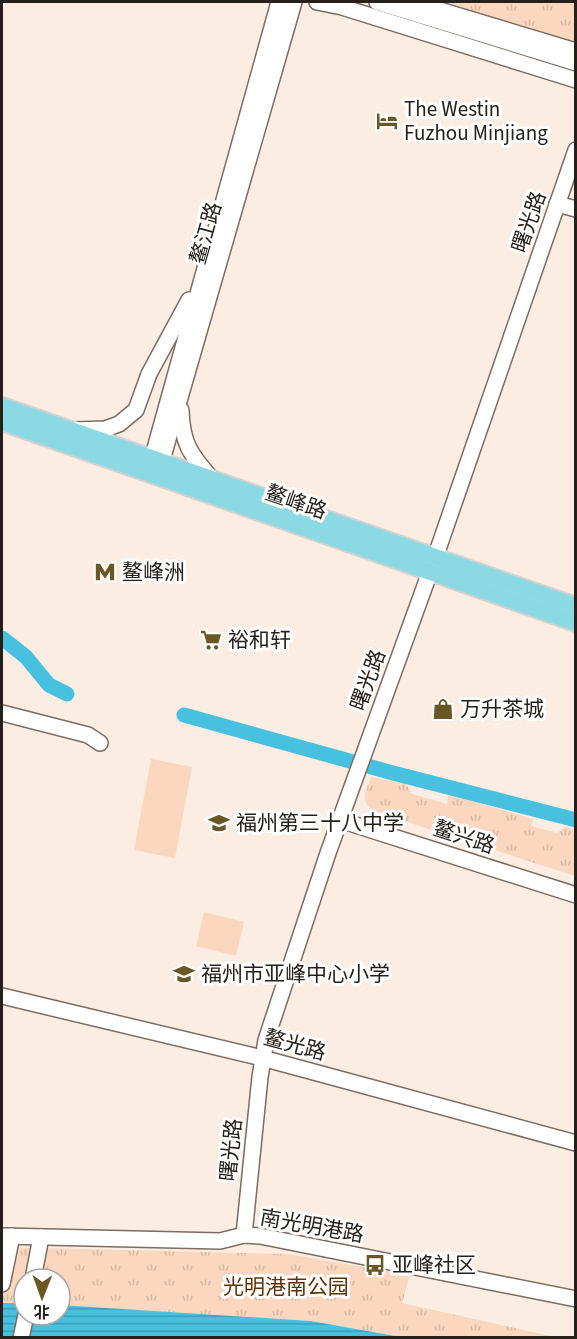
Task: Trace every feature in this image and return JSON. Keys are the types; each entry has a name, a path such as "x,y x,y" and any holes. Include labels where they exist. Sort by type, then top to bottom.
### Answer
{"main road":[{"name":"鳌江路","path":"155,467 201,279 279,2"},
{"name":"鳌江路","path":"155,467 181,399 294,2"},
{"path":"316,2 342,7 576,80"},
{"path":"377,2 576,63"},
{"path":"413,2 576,51"},
{"name":"曙光路","path":"244,1235 262,1058 266,1040 340,820 433,565 576,150"},
{"path":"557,204 576,209"},
{"path":"72,430 105,429 119,424 136,410 149,374 201,279"},
{"path":"181,399 182,433 185,442 194,459 211,478"},
{"name":"鳌峰路","path":"2,406 72,430 155,467 211,478 576,623"},
{"name":"鳌峰路","path":"2,422 155,467 433,565 576,606"},
{"path":"2,713 88,735 100,742 86,744 2,723"},
{"name":"鳌兴路","path":"340,820 576,895"},
{"name":"鳌光路","path":"2,996 262,1058 576,1143"},
{"name":"南光明港路","path":"7,1236 220,1241 244,1235 260,1236 576,1299"},
{"path":"2,1284 7,1236"},
{"path":"35,1267 41,1238"}],"green space":[{"path":"447,2 575,2 575,45"},
{"path":"151,759 192,767 175,858 134,850"},
{"path":"371,777 406,784 412,794 447,804 449,794 533,819 531,826 557,833 565,827 575,830 575,876 373,811 365,799"},
{"path":"204,912 244,922 236,956 196,946"},
{"name":"光明港南公园","path":"2,1247 287,1254 410,1275 402,1303 555,1337 401,1337 311,1321 72,1306 72,1267 12,1267 12,1303 2,1303"}],"water":[{"path":"2,1303 12,1303 12,1327 72,1327 72,1306 311,1321 401,1337 2,1338"}],"waterway":[{"path":"2,638 26,657 49,685 67,694"},
{"path":"184,715 393,773 576,820"}],"place":[{"name":"The Westin Fuzhou Minjiang","path":"387,121"},
{"name":"鳌峰洲","path":"105,572"},
{"name":"裕和轩","path":"211,640"},
{"name":"万升茶城","path":"443,709"},
{"name":"福州第三十八中学","path":"219,823"},
{"name":"福州市亚峰中心小学","path":"184,974"},
{"name":"亚峰社区","path":"375,1265"}]}
